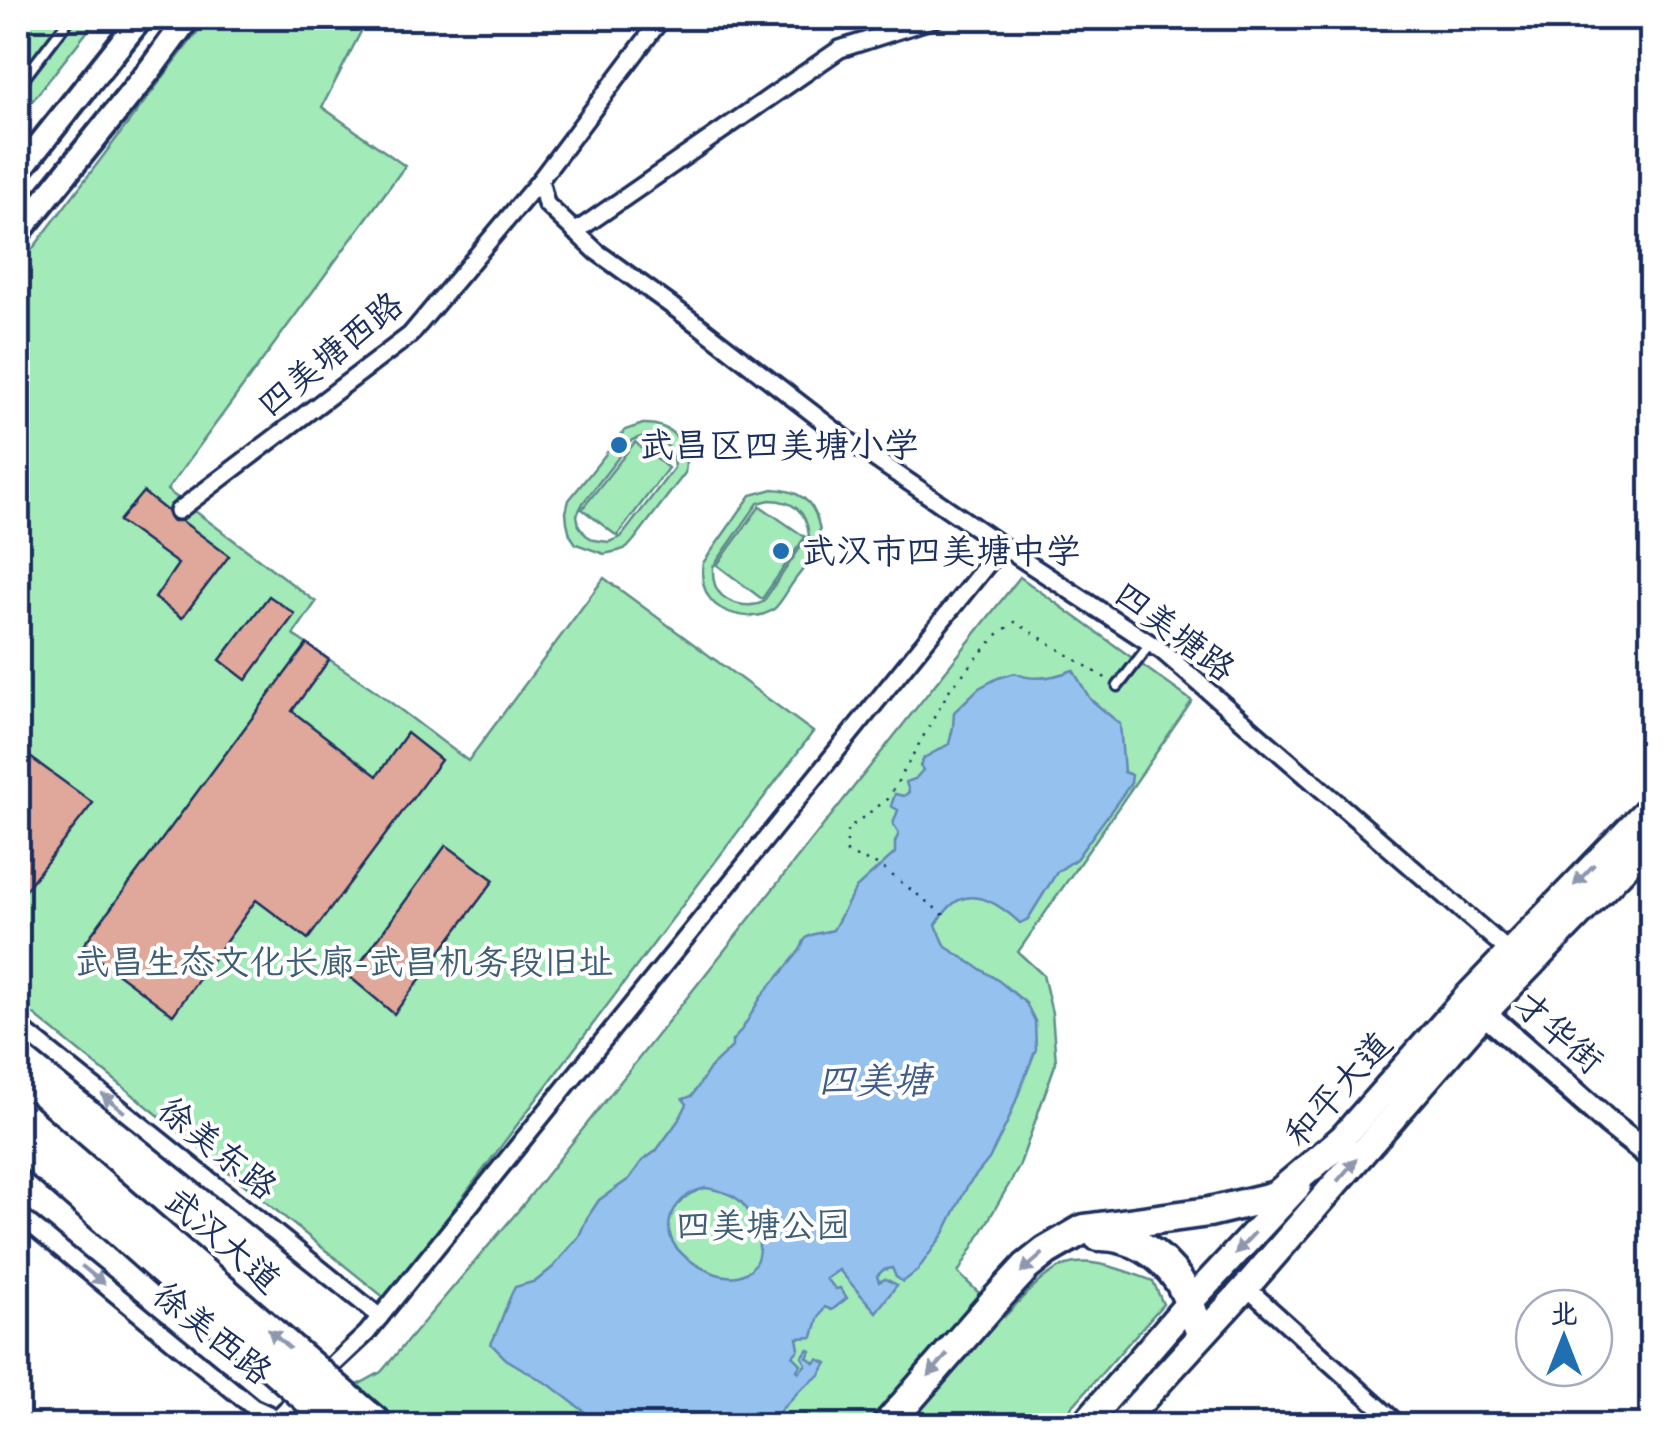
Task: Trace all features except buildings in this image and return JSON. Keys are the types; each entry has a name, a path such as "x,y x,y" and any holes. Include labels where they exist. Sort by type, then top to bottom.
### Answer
{"highway":[{"name":"武汉大道","path":"18,1112 380,1426"},
{"path":"886,1426 1026,1267 1068,1237 1084,1229 1209,1212 1276,1196 1341,1141"},
{"name":"武汉大道","path":"18,1143 338,1426"},
{"path":"1068,1237 1112,1236 1131,1241 1160,1258 1181,1284 1201,1333"}],"main road":[{"path":"18,172 140,18"},
{"path":"18,232 188,18"},
{"path":"53,189 52,177 116,94 119,84 114,79 81,93"},
{"name":"和平大道","path":"1083,1426 1188,1304 1518,960 1652,805"},
{"name":"和平大道","path":"1518,960 1652,838"},
{"name":"和平大道","path":"1119,1426 1246,1286 1475,1005"},
{"name":"才华街","path":"1475,1005 1652,1157"}],"street":[{"name":"四美塘西路","path":"178,510 410,335 540,180 662,18"},
{"path":"575,232 840,49 936,18"},
{"name":"四美塘路","path":"540,180 546,204 597,252 846,439 1151,643 1518,960"},
{"path":"380,1317 1002,546"},
{"name":"徐美东路","path":"18,1026 380,1317"},
{"name":"徐美西路","path":"18,1214 253,1407 276,1418 380,1317"},
{"path":"1246,1286 1400,1426"}],"lane":[{"path":"18,86 70,18"},
{"path":"1118,686 1151,643"}],"path":[{"path":"944,914 880,866 847,853 847,829 888,799 950,689 998,634 1015,622 1118,686"}],"green space":[{"path":"18,18 98,18 18,119"},
{"name":"武昌生态文化长廊-武昌机务段旧址","path":"208,18 368,18 322,107 405,166 167,490 316,602 293,635 468,761 604,578 813,732 386,1299 18,1002 18,268"},
{"path":"643,424 670,431 682,444 685,473 627,548 604,554 576,544 570,535 566,512 569,500 625,430","holes":["653,437 670,450 674,468 621,537 609,542 586,535 577,515 583,503 632,440"]},
{"path":"635,442 668,468 617,536 582,509"},
{"path":"773,489 802,497 816,514 820,536 813,555 777,606 762,615 748,616 728,612 711,601 702,570 751,495","holes":["778,501 792,505 802,514 809,535 763,602 733,602 716,588 713,567 758,503"]},
{"path":"760,506 805,537 762,599 717,565"},
{"name":"四美塘公园","path":"1020,577 1192,701 1018,952 1043,975 1052,1013 1056,1062 1019,1167 958,1273 1004,1317 1045,1276 1076,1263 1102,1264 1153,1281 1163,1304 1056,1425 284,1426 381,1372 518,1211"}],"water":[{"name":"四美塘","path":"1073,670 1090,699 1120,724 1124,772 1132,775 1131,783 1076,859 1057,872 1028,919 1020,923 992,902 975,897 952,905 936,925 946,947 1026,1003 1035,1021 1036,1049 989,1159 968,1185 944,1233 917,1271 903,1282 892,1268 877,1276 879,1282 885,1279 897,1285 876,1312 839,1270 826,1279 847,1298 832,1310 825,1307 813,1337 797,1338 799,1349 793,1356 801,1364 799,1372 806,1364 802,1357 808,1349 811,1351 807,1357 815,1363 818,1359 827,1363 820,1375 775,1416 736,1425 602,1425 551,1386 506,1359 491,1344 515,1287 536,1281 553,1267 579,1236 599,1200 629,1179 642,1161 656,1151 680,1118 687,1104 683,1099 692,1096 710,1068 732,1047 732,1041 760,999 805,939 833,930 856,888 895,853 899,833 893,824 898,810 891,806 895,794 904,796 909,792 906,782 923,770 920,766 924,758 949,744 954,712 979,688 998,678 1015,673 1037,678","holes":["706,1188 741,1202 752,1219 759,1252 750,1269 741,1275 723,1276 701,1267 682,1254 671,1238 670,1221 677,1206 690,1194"]}],"place":[{"name":"武昌区四美塘小学","path":"619,445"},
{"name":"武汉市四美塘中学","path":"781,551"}]}
